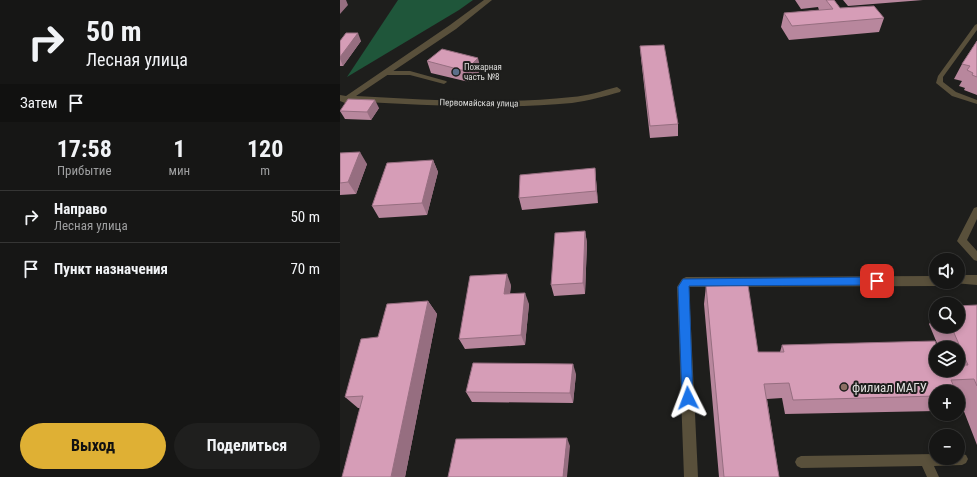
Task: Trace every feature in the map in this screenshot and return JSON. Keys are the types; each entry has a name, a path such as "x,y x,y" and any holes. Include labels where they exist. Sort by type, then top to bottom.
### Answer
{"street":[{"path":"342,100 453,27 488,0"},
{"name":"Первомайская улица","path":"342,100 527,103 574,100 617,90"},
{"path":"691,477 683,287 686,282 929,280"},
{"path":"965,280 977,280"}],"lane":[{"path":"977,26 940,77 938,84 954,94 977,102"},
{"path":"384,73 410,73 444,82"},
{"path":"977,210 962,241 977,257"},
{"path":"926,460 933,477"},
{"path":"801,462 929,460"}],"green space":[{"path":"398,0 473,0 459,10 347,77"}],"building":[{"path":"826,0 834,0 840,8 874,6 884,18 792,26 784,13 833,9"},
{"path":"346,33 358,33 340,57 340,41"},
{"path":"977,41 977,77 972,75 973,73 967,70 970,66 962,64"},
{"path":"664,45 678,124 650,126 640,46"},
{"path":"442,49 478,58 465,71 427,61"},
{"path":"348,99 375,100 367,112 340,111"},
{"path":"360,152 348,182 340,183 340,153"},
{"path":"433,160 422,203 372,206 387,163"},
{"path":"595,168 596,191 519,198 520,175"},
{"path":"585,231 583,283 551,285 555,233"},
{"path":"507,274 504,294 525,293 521,335 459,339 470,276"},
{"name":"филиал МАГУ","path":"748,285 758,352 784,352 782,345 929,341 929,377 965,377 965,365 968,365 965,358 965,341 958,341 954,333 965,333 965,306 977,305 977,386 974,379 951,380 953,385 929,385 929,396 793,400 789,383 764,384 779,477 724,477 706,286"},
{"path":"428,301 391,477 342,477 363,396 345,397 361,339 378,337 387,304"},
{"path":"473,363 573,364 570,393 466,392"},
{"path":"567,438 563,477 448,477 456,439"}],"place":[{"name":"Пожарная часть №8","path":"456,72"},
{"name":"филиал МАГУ","path":"844,387"}],"route":[{"path":"688,398 683,287 686,282 877,281"}]}
